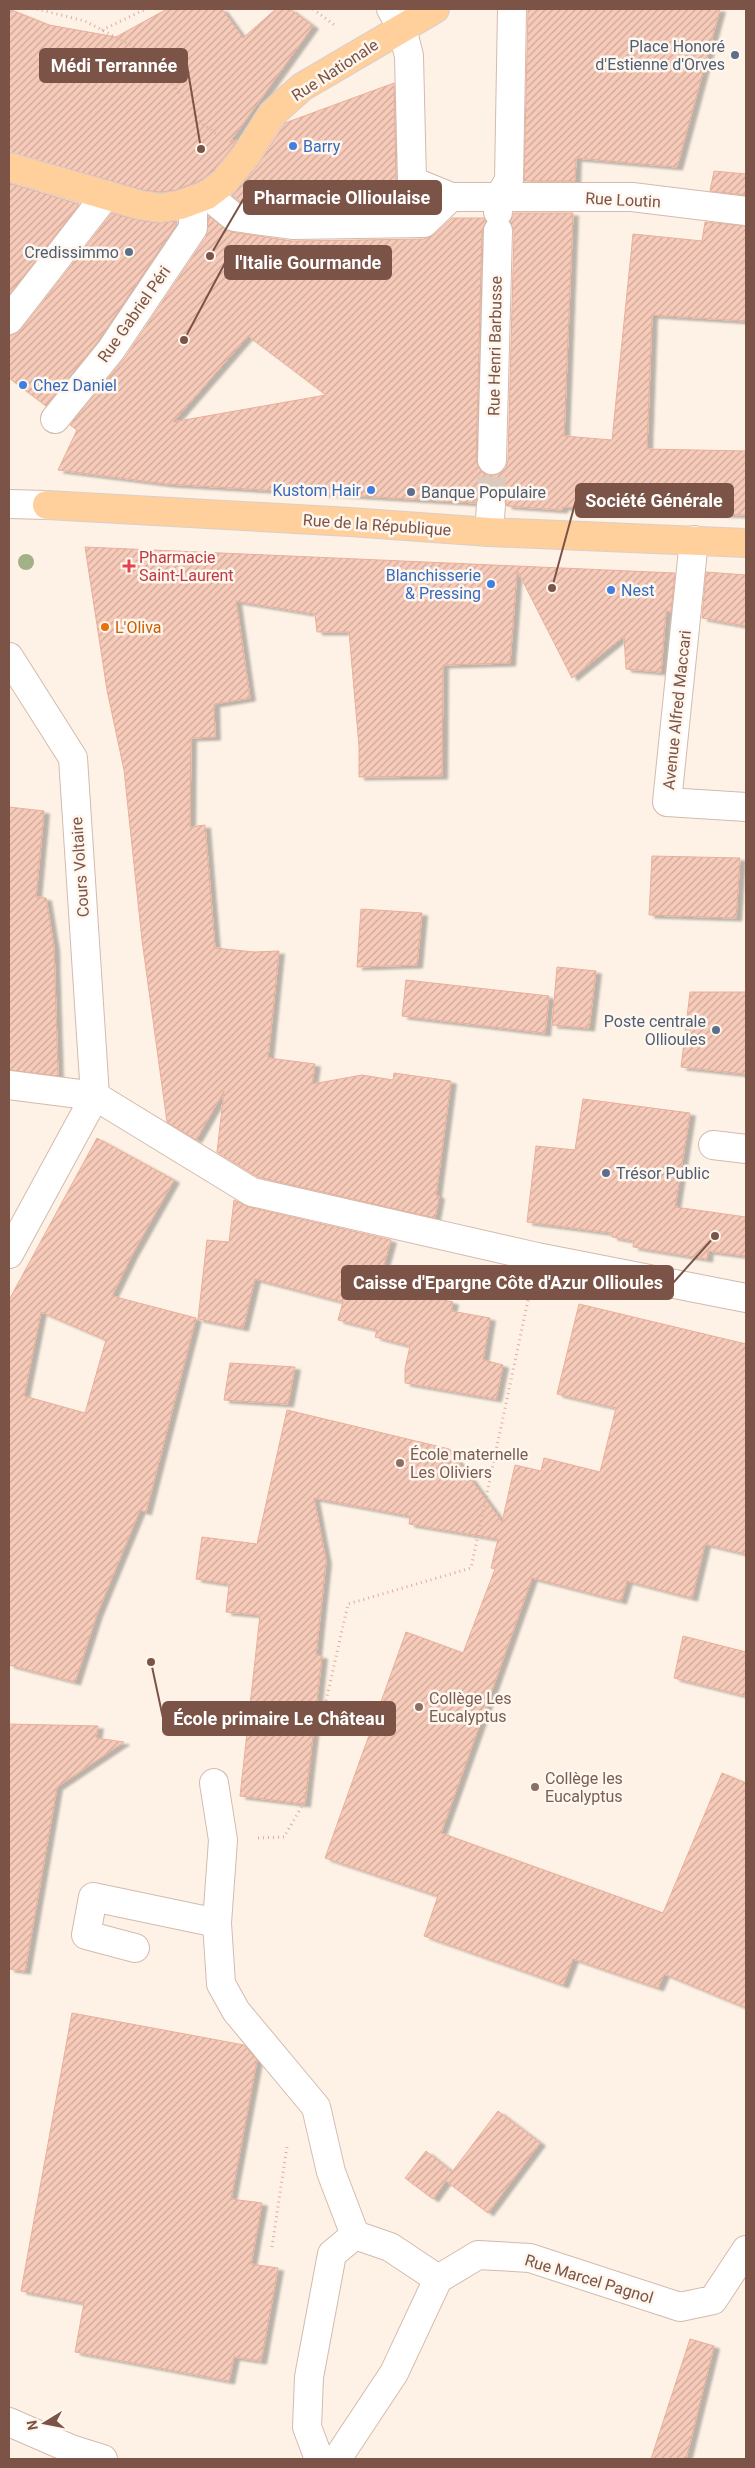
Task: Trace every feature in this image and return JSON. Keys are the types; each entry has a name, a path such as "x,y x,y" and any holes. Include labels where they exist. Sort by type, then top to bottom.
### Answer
{"main road":[{"name":"Rue Nationale","path":"9,167 140,205 161,208 200,198 224,182 246,155 272,114 302,87 396,18 435,9"},
{"name":"Rue de la République","path":"47,505 490,532 746,543"}],"street":[{"path":"498,214 509,180 512,9"},
{"path":"200,198 234,217 292,225 424,222 452,197 412,181 409,56 396,18"},
{"path":"9,320 106,195"},
{"name":"Rue Loutin","path":"452,197 498,214 585,197 632,197 746,211"},
{"name":"Rue Gabriel Péri","path":"55,420 111,350 194,228 200,198"},
{"name":"Rue Henri Barbusse","path":"492,460 498,214"},
{"name":"Rue de la République","path":"9,504 47,505"},
{"path":"490,532 491,505"},
{"name":"Avenue Alfred Maccari","path":"694,540 668,802 746,807"},
{"name":"Cours Voltaire","path":"9,657 73,758 95,1096"},
{"path":"9,1085 95,1096 252,1192 537,1257 746,1298"},
{"path":"9,1254 95,1096"},
{"path":"714,1145 746,1149"},
{"path":"214,1784 223,1840 217,1923 221,1984 236,2011 316,2107 331,2172 355,2235"},
{"path":"135,1948 86,1935 93,1897 217,1923"},
{"path":"334,2459 339,2456 394,2373 438,2279 390,2247 355,2235"},
{"path":"319,2459 307,2427 309,2378 332,2254 355,2235"},
{"name":"Rue Marcel Pagnol","path":"438,2279 478,2255 530,2258 680,2308 713,2300 746,2250"},
{"path":"9,2422 70,2449 103,2459"}],"path":[{"path":"37,9 85,21 152,58 201,123 246,155"},
{"path":"101,30 146,9"},
{"path":"223,1840 284,1837 302,1806 348,1604 472,1568 537,1257"},
{"path":"272,2247 288,2142"}],"building":[{"path":"9,9 49,25 116,37 167,9 222,9 243,38 276,9 290,9 313,26 230,142 237,140 213,171 199,181 176,190 161,192 143,190 9,152"},
{"path":"528,9 720,9 677,167 576,158 575,181 524,181"},
{"path":"394,83 396,182 399,189 406,195 423,202 418,207 293,209 240,202 232,195 258,165 285,123"},
{"path":"714,171 746,174 746,195 710,191"},
{"path":"9,183 79,204 9,295"},
{"path":"112,213 138,220 159,223 177,221 177,223 98,341 46,406 9,378 9,335 21,330"},
{"path":"514,213 573,213 564,436 612,440 633,234 702,241 705,222 746,226 746,321 652,315 647,449 746,451 746,515 562,507 562,510 507,506 500,492 493,490 484,491 478,497 476,503 168,484 58,470 77,430 70,425 124,359 206,237 209,216 231,232 292,241 424,239 435,234 452,218 484,218 486,221 482,231 476,460 484,474 492,476 500,473 506,468 508,460 514,231 510,222","holes":["248,336 326,395 173,422"]},
{"path":"85,547 675,573 671,612 666,611 661,672 626,669 624,636 572,678 517,570 510,663 443,665 442,776 359,777 359,746 349,632 317,632 315,614 236,601 250,698 214,704 215,737 191,738 190,827 205,825 215,948 254,952 279,951 268,1058 315,1064 312,1084 362,1075 393,1080 394,1073 451,1081 436,1195 439,1196 435,1218 258,1177 217,1152 224,1091 196,1140 167,1122 142,940 124,770 107,690"},
{"path":"706,572 746,575 746,626 702,618"},
{"path":"9,807 44,811 36,897 46,898 54,947 58,1076 9,1070"},
{"path":"652,856 740,858 736,918 649,915"},
{"path":"361,909 422,913 417,965 357,967"},
{"path":"557,967 596,971 589,1028 552,1025"},
{"path":"406,980 549,996 545,1033 402,1016"},
{"name":"Poste centrale Ollioules","path":"690,992 746,992 746,1074 681,1067"},
{"name":"Trésor Public","path":"583,1099 690,1113 675,1207 746,1217 746,1256 708,1251 707,1259 633,1247 634,1241 612,1237 612,1233 527,1222 536,1146 575,1150"},
{"path":"97,1138 174,1180 132,1255 112,1296 196,1318 146,1512 140,1510 97,1614 75,1682 9,1665 9,1300","holes":["41,1312 106,1340 85,1413 24,1396"]},
{"path":"234,1200 249,1207 391,1240 379,1282 410,1290 409,1293 453,1302 451,1311 490,1318 483,1360 503,1365 496,1399 405,1383 405,1368 410,1346 375,1337 377,1330 338,1320 343,1302 255,1279 243,1328 198,1319 207,1240 229,1242"},
{"path":"579,1304 746,1344 746,1554 705,1544 692,1598 627,1581 621,1601 532,1578 441,1833 663,1913 722,1773 746,1783 746,2008 664,1974 658,1988 573,1959 563,1985 424,1936 438,1896 325,1858 406,1632 463,1653 495,1569 491,1568 498,1539 409,1524 410,1516 314,1498 326,1561 316,1655 322,1656 305,1804 240,1796 260,1615 226,1612 229,1584 196,1579 202,1537 257,1544 287,1410 449,1449 502,1522 515,1465 541,1471 544,1458 600,1472 616,1408 557,1394"},
{"path":"230,1363 295,1367 288,1404 224,1400"},
{"path":"683,1636 746,1652 746,1696 674,1678"},
{"path":"9,1724 98,1726 96,1738 124,1742 57,1787 25,1971 9,1969"},
{"path":"72,2013 244,2045 257,2060 231,2199 262,2203 251,2264 278,2268 261,2361 234,2357 229,2381 75,2352 84,2303 21,2291"},
{"path":"498,2111 540,2143 488,2213 446,2181 433,2199 405,2178 426,2151 452,2172"},
{"path":"690,2339 714,2346 686,2459 651,2459"}],"tunnel":[{"path":"491,505 492,460"}],"place":[{"name":"Place Honoré d'Estienne d'Orves","path":"735,55"},
{"name":"Barry","path":"293,146"},
{"name":"Médi Terrannée","path":"201,149"},
{"name":"Credissimmo","path":"129,252"},
{"name":"Pharmacie Ollioulaise","path":"210,256"},
{"name":"l'Italie Gourmande","path":"184,340"},
{"name":"Chez Daniel","path":"23,385"},
{"name":"Kustom Hair","path":"371,490"},
{"name":"Banque Populaire","path":"411,492"},
{"name":"Pharmacie Saint-Laurent","path":"129,566"},
{"name":"Blanchisserie & Pressing","path":"491,584"},
{"name":"Société Générale","path":"552,588"},
{"name":"Nest","path":"611,590"},
{"name":"L'Oliva","path":"105,627"},
{"name":"Poste centrale Ollioules","path":"716,1030"},
{"name":"Trésor Public","path":"606,1173"},
{"name":"Caisse d'Epargne Côte d'Azur Ollioules","path":"715,1236"},
{"name":"École maternelle Les Oliviers","path":"400,1463"},
{"name":"École primaire Le Château","path":"151,1662"},
{"name":"Collège Les Eucalyptus","path":"419,1707"},
{"name":"Collège les Eucalyptus","path":"535,1787"}]}
